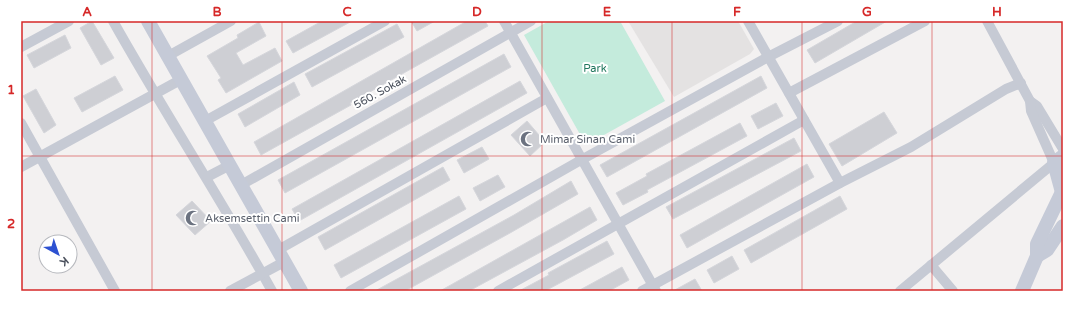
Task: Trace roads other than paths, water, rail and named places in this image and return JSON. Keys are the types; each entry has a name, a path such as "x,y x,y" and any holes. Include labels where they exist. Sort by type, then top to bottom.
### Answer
{"street":[{"path":"21,47 69,21"},
{"path":"112,21 154,94 207,177 272,291"},
{"path":"148,21 301,291"},
{"path":"168,56 231,21"},
{"path":"205,121 384,21"},
{"path":"504,21 654,288"},
{"name":"560. Sokak","path":"241,185 531,21"},
{"path":"748,21 840,183"},
{"path":"350,291 581,160 768,57 838,21"},
{"path":"789,93 925,21"},
{"path":"987,21 1021,82 1030,101 1031,111 1059,160 1062,195 1037,244 1037,256 1022,291"},
{"path":"21,167 182,79"},
{"path":"642,291 654,288 840,183 911,147 1006,89 1021,82"},
{"path":"230,291 262,274 281,256 547,98"},
{"path":"1030,101 1037,106 1063,149"},
{"path":"498,291 804,120"},
{"path":"21,123 115,291"},
{"path":"900,291 1059,160"},
{"path":"207,177 230,165"},
{"path":"1037,256 1047,250 1063,226"},
{"path":"931,265 953,291"}],"place":[{"name":"Mimar Sinan Cami","path":"528,139"},
{"name":"Aksemsettin Cami","path":"193,218"}],"park label":[{"name":"Park","path":"595,68"}]}
